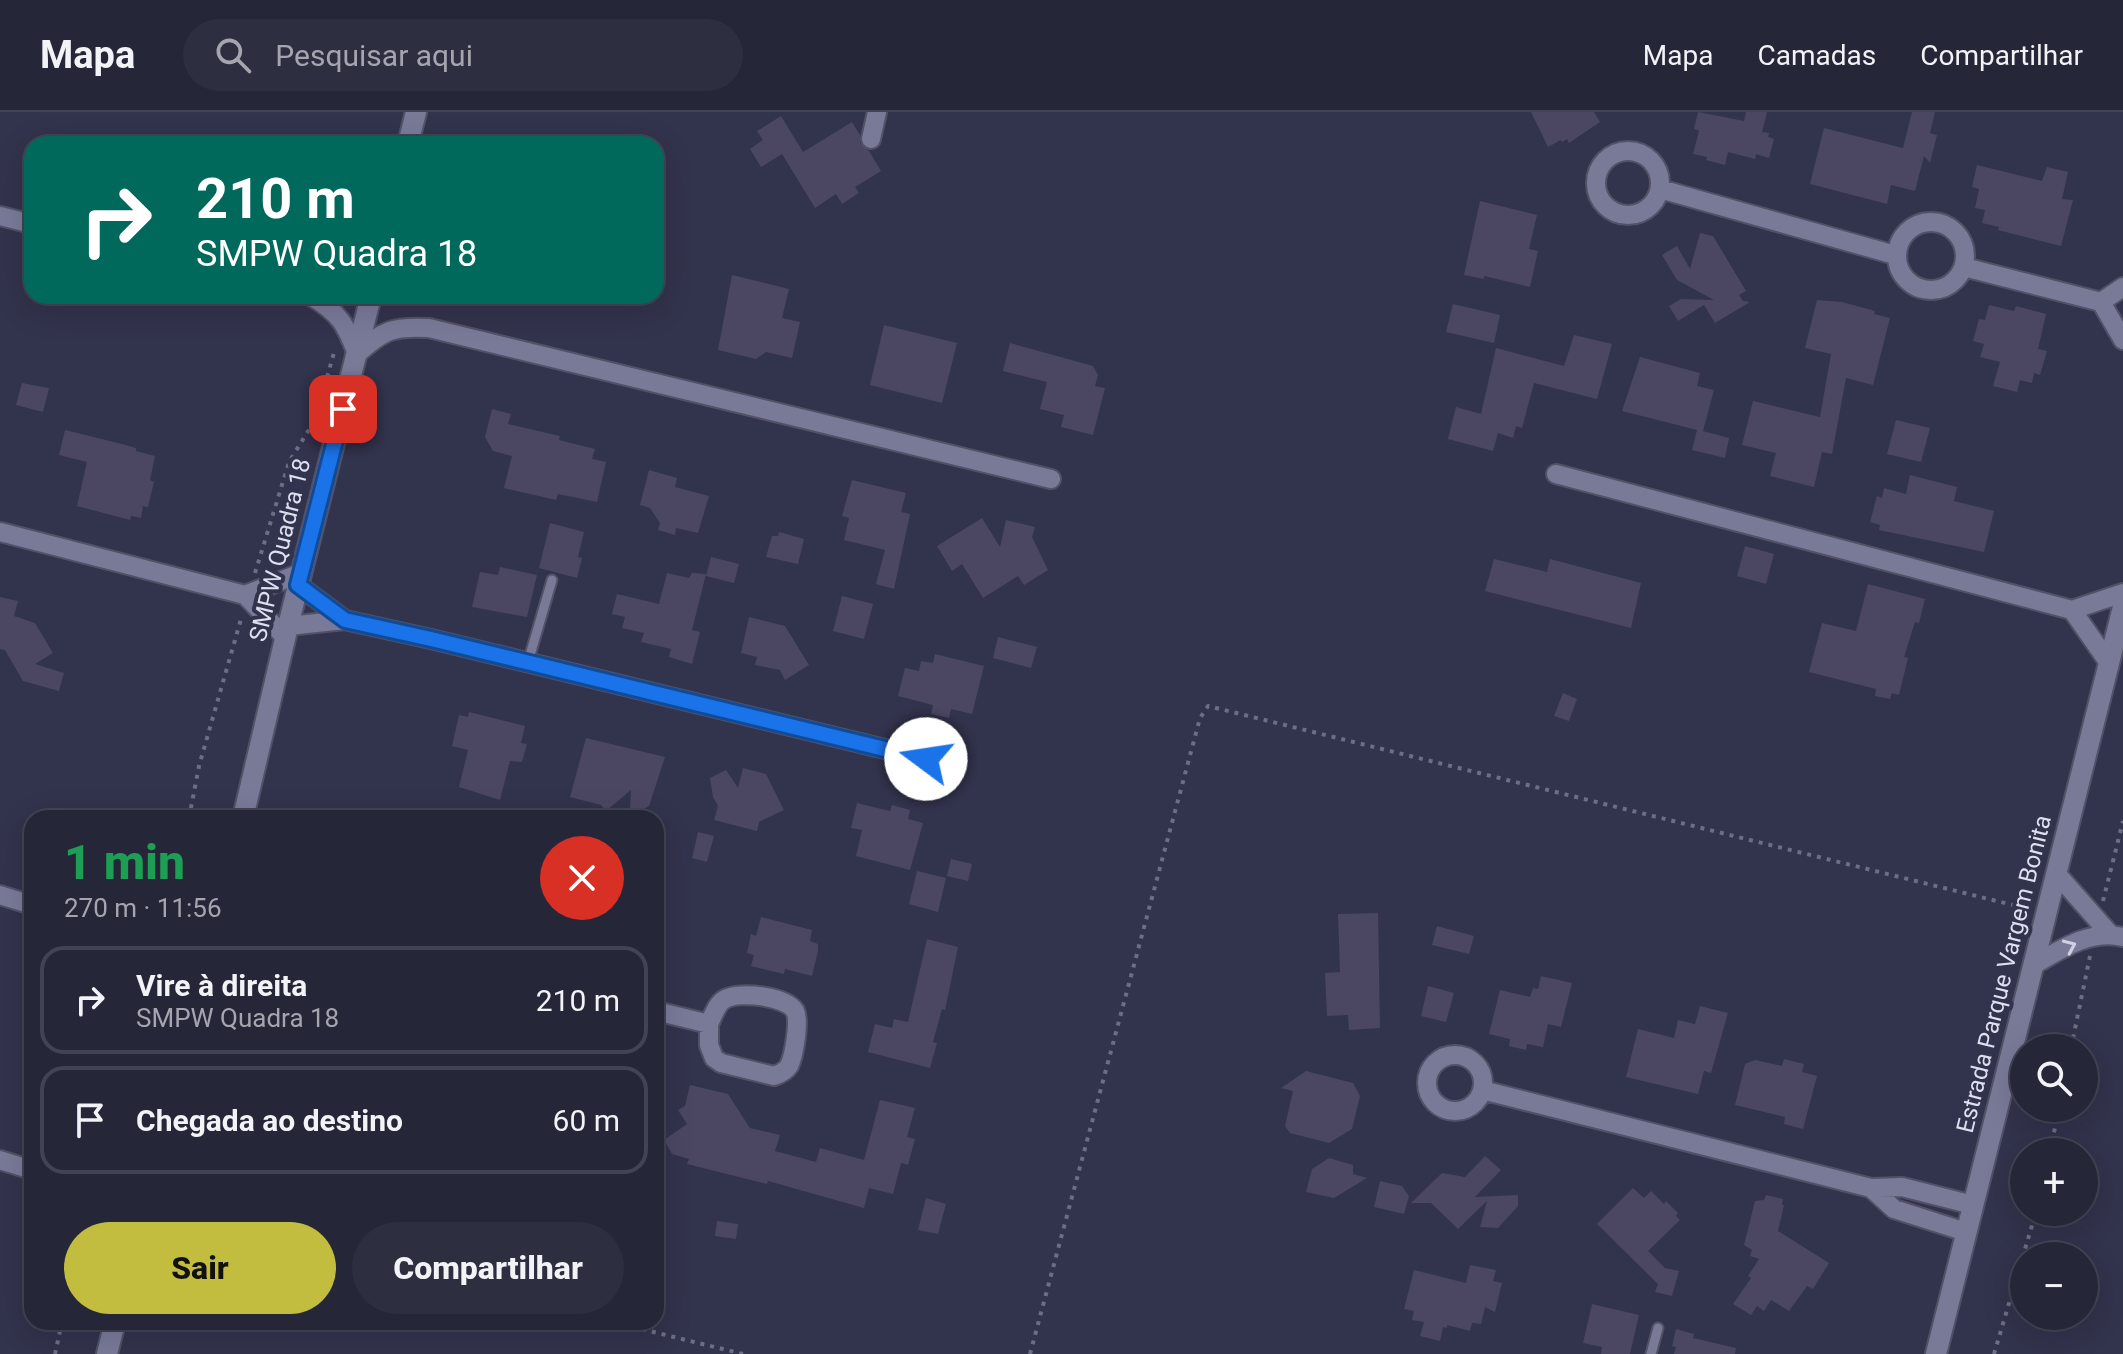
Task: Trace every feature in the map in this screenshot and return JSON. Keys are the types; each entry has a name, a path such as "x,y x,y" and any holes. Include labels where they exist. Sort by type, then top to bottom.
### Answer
{"main road":[{"path":"410,136 416,112"},
{"name":"SMPW Quadra 18","path":"245,810 286,632 369,304"},
{"name":"Estrada Parque Vargem Bonita","path":"1936,1354 2056,873 2115,653 2123,607"},
{"path":"107,1354 113,1330"}],"street":[{"path":"871,139 877,112"},
{"path":"1660,189 1895,255"},
{"path":"0,216 24,222"},
{"path":"1936,221 1954,230 1965,247 1964,267 1953,283 1935,291 1915,288 1900,275 1895,255 1901,237 1916,224 1936,221"},
{"path":"1964,267 2101,302 2123,340"},
{"path":"2101,302 2123,287"},
{"path":"324,304 342,320 357,354 381,333 399,326 429,328 1051,479"},
{"path":"1556,474 2072,610 2115,653"},
{"path":"0,532 247,596 286,632 345,620 926,759"},
{"path":"247,596 300,579 345,620"},
{"path":"2072,610 2123,593"},
{"path":"2056,873 2116,935"},
{"path":"0,895 24,902"},
{"path":"2034,965 2065,947 2116,935"},
{"path":"749,994 786,1003 795,1011 798,1022 790,1064 774,1076 721,1063 710,1051 709,1024 719,1003 734,996 749,994"},
{"path":"664,1013 709,1024"},
{"path":"1482,1090 1871,1188 1902,1187 1973,1205"},
{"path":"0,1160 24,1168"},
{"path":"1871,1188 1894,1209 1966,1232"}],"lane":[{"path":"528,662 552,580"},
{"path":"1651,1354 1658,1328"}],"path":[{"path":"191,810 199,766 247,596 289,462 315,420 342,320"},
{"path":"1030,1354 1201,713 1208,706 2046,913"},
{"path":"1994,1354 2032,1226"},
{"path":"55,1354 60,1330"},
{"path":"646,1330 743,1354"}],"building":[{"path":"1531,112 1594,112 1600,122 1569,143 1567,139 1561,140 1548,147"},
{"path":"1698,112 1744,121 1746,112 1767,112 1762,132 1769,133 1768,137 1774,139 1769,158 1756,154 1755,159 1728,152 1725,165 1693,154 1699,131 1694,129"},
{"path":"1912,112 1935,112 1930,133 1937,135 1930,163 1924,156 1915,191 1891,185 1887,204 1810,184 1824,128 1903,148"},
{"path":"781,116 803,152 852,122 860,135 860,143 881,171 855,187 859,193 842,204 836,194 815,208 782,154 761,167 750,149 763,140 757,131"},
{"path":"1977,165 2042,181 2047,167 2068,172 2062,199 2073,200 2061,246 1982,223 1985,210 1975,208 1979,189 1972,187"},
{"path":"1480,201 1537,215 1529,249 1538,251 1530,287 1484,276 1484,279 1464,275"},
{"path":"1700,233 1713,236 1746,291 1739,295 1743,301 1750,302 1715,323 1704,305 1678,321 1669,306 1681,299 1714,300 1677,280 1662,255 1677,246 1690,269"},
{"path":"732,275 789,289 782,318 800,322 792,358 766,352 756,359 718,350"},
{"path":"1817,300 1842,302 1890,318 1873,385 1846,378 1832,454 1822,452 1814,487 1770,476 1776,453 1742,445 1753,401 1820,417 1831,354 1805,348"},
{"path":"1453,304 1500,315 1494,343 1446,332"},
{"path":"1989,305 2014,311 2016,306 2046,314 2038,349 2047,351 2040,375 2034,373 2032,383 2020,380 2017,392 1993,386 2000,362 1980,357 1984,344 1973,341 1979,319 1985,320"},
{"path":"884,325 957,343 942,403 870,385"},
{"path":"1574,335 1612,344 1597,399 1534,383 1522,428 1516,426 1513,438 1498,433 1493,451 1448,439 1456,407 1481,414 1496,348 1564,366"},
{"path":"1010,343 1093,366 1098,375 1095,386 1105,388 1093,435 1061,427 1064,415 1040,409 1047,382 1003,371"},
{"path":"1640,357 1700,373 1697,386 1714,390 1703,431 1729,438 1725,458 1692,450 1697,430 1622,411"},
{"path":"22,383 49,388 43,412 16,405"},
{"path":"492,409 511,414 508,424 560,436 559,440 595,449 592,459 606,462 597,502 558,494 556,500 504,488 512,456 493,451 485,437"},
{"path":"1896,420 1930,428 1921,462 1887,454"},
{"path":"65,430 136,448 136,451 155,456 150,480 154,482 148,507 143,506 141,518 131,516 130,520 77,506 87,462 59,455"},
{"path":"649,470 677,478 675,487 709,496 698,533 676,528 675,535 658,530 660,523 650,508 640,505"},
{"path":"1910,475 1957,487 1954,501 1994,511 1984,552 1879,530 1880,525 1870,522 1877,496 1882,498 1884,488 1906,494"},
{"path":"852,480 906,493 901,512 910,514 894,589 876,584 885,550 844,540 849,518 842,516"},
{"path":"982,518 1000,547 1006,520 1035,527 1032,537 1048,570 1024,585 1018,576 983,598 962,564 952,571 937,546"},
{"path":"550,523 584,532 577,578 539,568"},
{"path":"779,532 804,539 798,564 766,557 772,536 778,536"},
{"path":"1745,546 1774,554 1766,584 1737,576"},
{"path":"711,557 739,564 734,583 706,576"},
{"path":"1494,559 1547,572 1550,559 1641,583 1631,628 1485,591"},
{"path":"500,567 537,575 527,617 472,607 480,572 498,575"},
{"path":"667,573 689,578 692,573 706,574 692,630 700,632 692,664 669,657 671,649 641,642 644,633 622,628 625,617 612,614 617,594 659,604"},
{"path":"1868,584 1925,599 1919,623 1915,622 1904,657 1908,658 1899,695 1892,693 1890,699 1875,696 1876,689 1809,672 1822,623 1856,631"},
{"path":"842,596 873,604 864,639 833,631"},
{"path":"0,597 18,601 14,616 35,623 53,653 35,664 64,673 59,691 23,681 5,650 0,649"},
{"path":"749,617 785,626 809,665 785,680 780,670 755,665 757,657 741,653"},
{"path":"998,637 1037,647 1031,668 993,658"},
{"path":"935,654 984,666 972,714 951,709 949,718 931,714 933,705 898,696 905,668 919,671 921,661 933,663"},
{"path":"1563,693 1577,699 1569,721 1554,716"},
{"path":"469,712 525,726 521,743 527,744 522,762 510,761 500,800 459,787 468,750 452,746 459,715 468,717"},
{"path":"586,738 665,757 649,806 642,810 630,808 631,790 607,810 601,805 570,797"},
{"path":"743,768 766,774 784,810 759,822 757,831 714,820 718,806 710,778 726,770 738,788"},
{"path":"857,803 890,811 892,805 910,810 908,819 923,823 910,870 856,856 862,830 851,828"},
{"path":"698,832 714,836 707,862 692,858"},
{"path":"951,859 972,864 968,881 947,876"},
{"path":"917,871 946,878 938,912 909,904"},
{"path":"1378,913 1380,1028 1349,1030 1348,1015 1327,1016 1325,973 1340,972 1338,914"},
{"path":"761,917 812,930 810,941 818,944 818,951 812,976 785,969 784,974 751,966 754,955 747,953 751,934 756,936"},
{"path":"1437,926 1474,936 1469,954 1432,945"},
{"path":"927,939 958,947 945,1010 942,1009 933,1042 937,1043 930,1068 868,1052 875,1024 892,1028 894,1019 908,1022"},
{"path":"1541,976 1572,983 1561,1027 1548,1024 1543,1047 1527,1044 1526,1050 1509,1046 1510,1039 1489,1034 1500,990 1530,997 1533,988 1538,989"},
{"path":"1428,986 1454,993 1446,1022 1421,1016"},
{"path":"1700,1006 1728,1013 1711,1073 1704,1071 1698,1094 1626,1077 1638,1029 1674,1038 1678,1020 1695,1024"},
{"path":"1784,1059 1804,1064 1802,1072 1817,1076 1803,1129 1784,1124 1785,1117 1735,1105 1745,1064 1755,1060 1782,1066"},
{"path":"1306,1071 1353,1083 1360,1096 1352,1129 1329,1143 1290,1133 1285,1126 1293,1091 1281,1088"},
{"path":"690,1085 728,1094 750,1128 780,1135 775,1151 816,1162 820,1148 864,1160 880,1100 915,1108 907,1137 915,1139 908,1165 901,1163 893,1194 869,1188 864,1208 768,1181 767,1184 687,1164 689,1159 672,1154 664,1140 687,1124 678,1110 685,1106"},
{"path":"1485,1156 1501,1170 1475,1197 1518,1195 1518,1206 1498,1228 1480,1227 1487,1201 1458,1229 1431,1203 1411,1203 1442,1173 1465,1177"},
{"path":"1329,1158 1353,1165 1353,1174 1367,1178 1334,1198 1306,1192 1312,1169"},
{"path":"1380,1181 1402,1186 1409,1196 1404,1214 1374,1207"},
{"path":"1633,1188 1644,1198 1651,1191 1678,1213 1676,1216 1680,1220 1648,1251 1665,1268 1679,1271 1672,1296 1655,1292 1658,1284 1597,1224"},
{"path":"1766,1195 1783,1199 1778,1231 1829,1263 1813,1289 1807,1286 1789,1311 1771,1300 1764,1311 1757,1306 1751,1315 1733,1304 1751,1278 1748,1276 1759,1259 1750,1256 1752,1250 1744,1245 1755,1201 1764,1200"},
{"path":"926,1198 946,1204 938,1234 918,1230"},
{"path":"717,1221 738,1224 736,1239 715,1236"},
{"path":"1470,1265 1496,1270 1493,1281 1502,1283 1495,1312 1485,1307 1481,1324 1472,1323 1470,1331 1447,1325 1447,1328 1443,1327 1440,1341 1420,1336 1424,1322 1412,1320 1414,1311 1404,1309 1414,1270 1466,1283"},
{"path":"1592,1304 1639,1315 1630,1354 1601,1354 1602,1347 1583,1343"},
{"path":"1676,1329 1694,1334 1693,1338 1736,1348 1735,1354 1674,1354 1676,1347 1672,1346"}],"route":[{"path":"343,409 298,585 345,620 926,759"}]}
